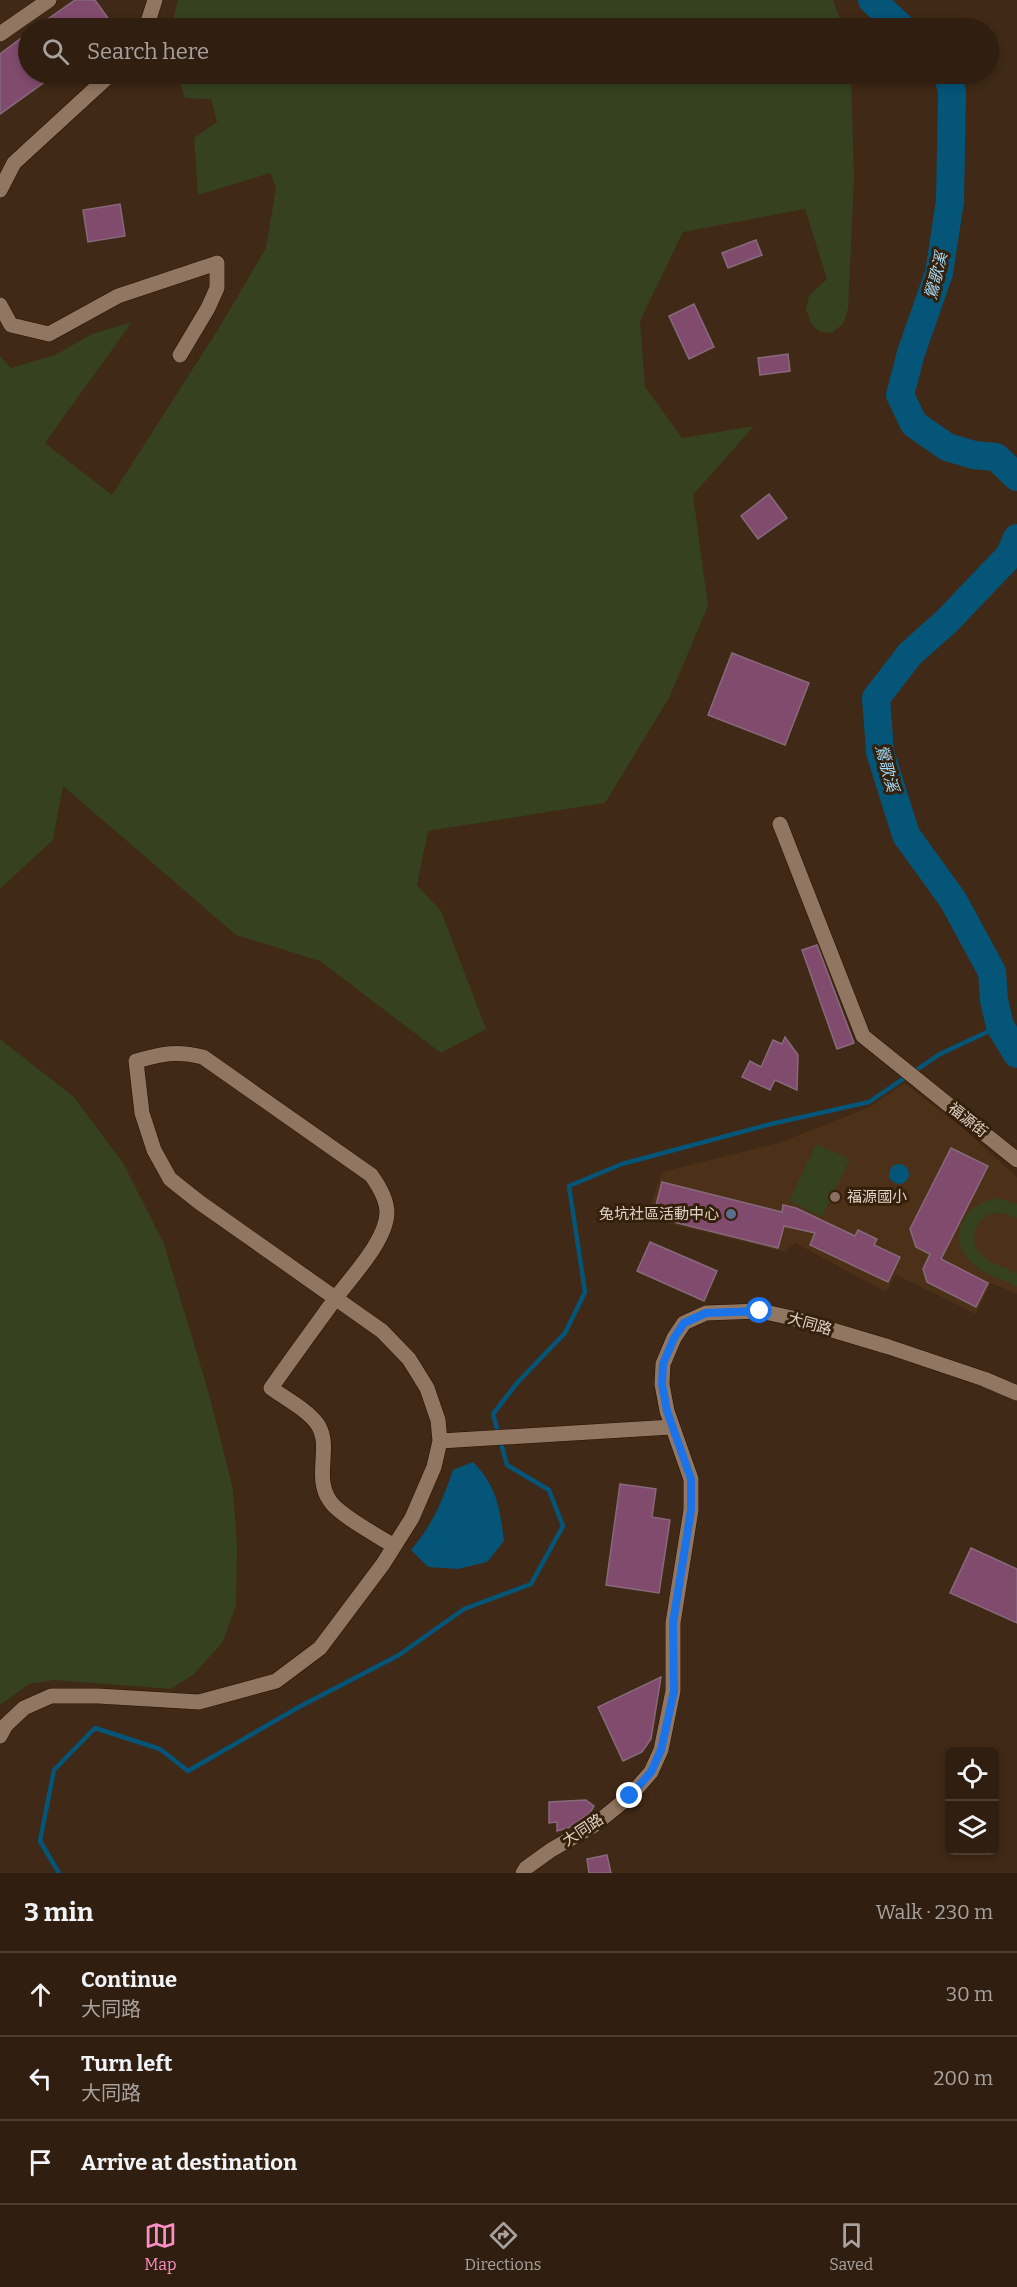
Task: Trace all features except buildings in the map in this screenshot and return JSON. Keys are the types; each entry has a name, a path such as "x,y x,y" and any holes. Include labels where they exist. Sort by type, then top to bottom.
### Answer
{"street":[{"path":"23,18 49,0"},
{"path":"149,18 155,0"},
{"path":"0,34 18,22"},
{"path":"0,190 14,163 100,84"},
{"path":"0,305 11,325 49,334 118,296 217,263 217,288 180,355"},
{"name":"福源街","path":"780,825 863,1036 1017,1160"},
{"path":"0,1736 6,1725 24,1708 51,1696 98,1696 199,1702 276,1681 320,1648 394,1546 412,1518 434,1467 440,1441 438,1420 428,1388 409,1359 382,1331 336,1298 199,1202 170,1179 154,1150 142,1113 136,1061 168,1052 203,1057 371,1176 378,1184 385,1199 387,1213 375,1245 336,1298 271,1388 312,1418 319,1427 323,1439 322,1484 334,1507 394,1546"},
{"name":"大同路","path":"523,1873 526,1868 551,1850 594,1826 630,1796 651,1772 661,1750 674,1691 673,1623 691,1510 691,1479 667,1411 662,1384 663,1364 674,1338 684,1323 706,1313 760,1311 792,1318 974,1375 1017,1393"},
{"path":"440,1441 672,1427"}],"shaded area":[{"name":"福源國小","path":"904,1083 964,1129 1017,1177 1017,1294 991,1283 976,1314 896,1275 886,1292 795,1243 785,1252 646,1218 662,1172 778,1143 870,1107"}],"green space":[{"path":"178,0 833,0 839,18 174,18"},
{"path":"180,84 851,84 854,179 848,309 843,324 832,333 820,332 812,325 806,310 809,296 827,279 805,209 683,232 640,321 645,387 682,438 754,426 693,495 708,606 669,698 605,803 428,831 417,885 441,911 486,1029 441,1053 320,961 236,935 63,786 53,840 0,889 0,356 11,368 55,355 92,334 132,322 45,443 112,495 219,328 266,248 276,188 270,173 198,195 194,138 217,122 211,99 185,98"},
{"path":"0,1039 74,1097 123,1163 164,1244 207,1387 233,1489 237,1546 236,1606 222,1643 194,1674 171,1689 54,1680 29,1684 0,1705"},
{"path":"816,1144 850,1159 822,1217 789,1201"},
{"path":"998,1198 1017,1204 1017,1219 1002,1213 992,1214 981,1221 974,1240 976,1247 984,1257 1017,1273 1017,1287 984,1272 973,1264 962,1249 959,1239 960,1229 970,1212 978,1205"}],"water":[{"path":"895,1164 903,1164 909,1170 909,1178 903,1184 895,1184 889,1178 889,1170"},
{"path":"473,1462 487,1480 496,1498 504,1541 487,1562 458,1569 428,1567 411,1550 436,1512 453,1470"}],"waterway":[{"name":"鶯歌溪","path":"872,0 891,18"},
{"name":"鶯歌溪","path":"950,84 952,93 950,201 939,273 911,353 900,395 914,424 947,447 974,455 996,457 1017,477"},
{"name":"鶯歌溪","path":"1017,538 1009,556 947,621 910,654 876,698 880,752 906,835 953,900 992,972 994,1000 1000,1026 1017,1054"},
{"path":"59,1873 40,1841 54,1770 95,1728 160,1749 188,1771 299,1707 399,1655 464,1609 531,1584 563,1526 549,1490 507,1465 493,1414 517,1383 565,1333 585,1292 569,1186 622,1164 771,1124 869,1102 940,1054 1000,1026"}],"place":[{"name":"福源國小","path":"835,1197"},
{"name":"兔坑社區活動中心","path":"731,1214"}],"route":[{"path":"630,1796 651,1772 661,1750 674,1691 673,1623 691,1510 691,1479 667,1411 662,1384 663,1364 674,1338 684,1323 706,1313 735,1310 760,1311"}]}
